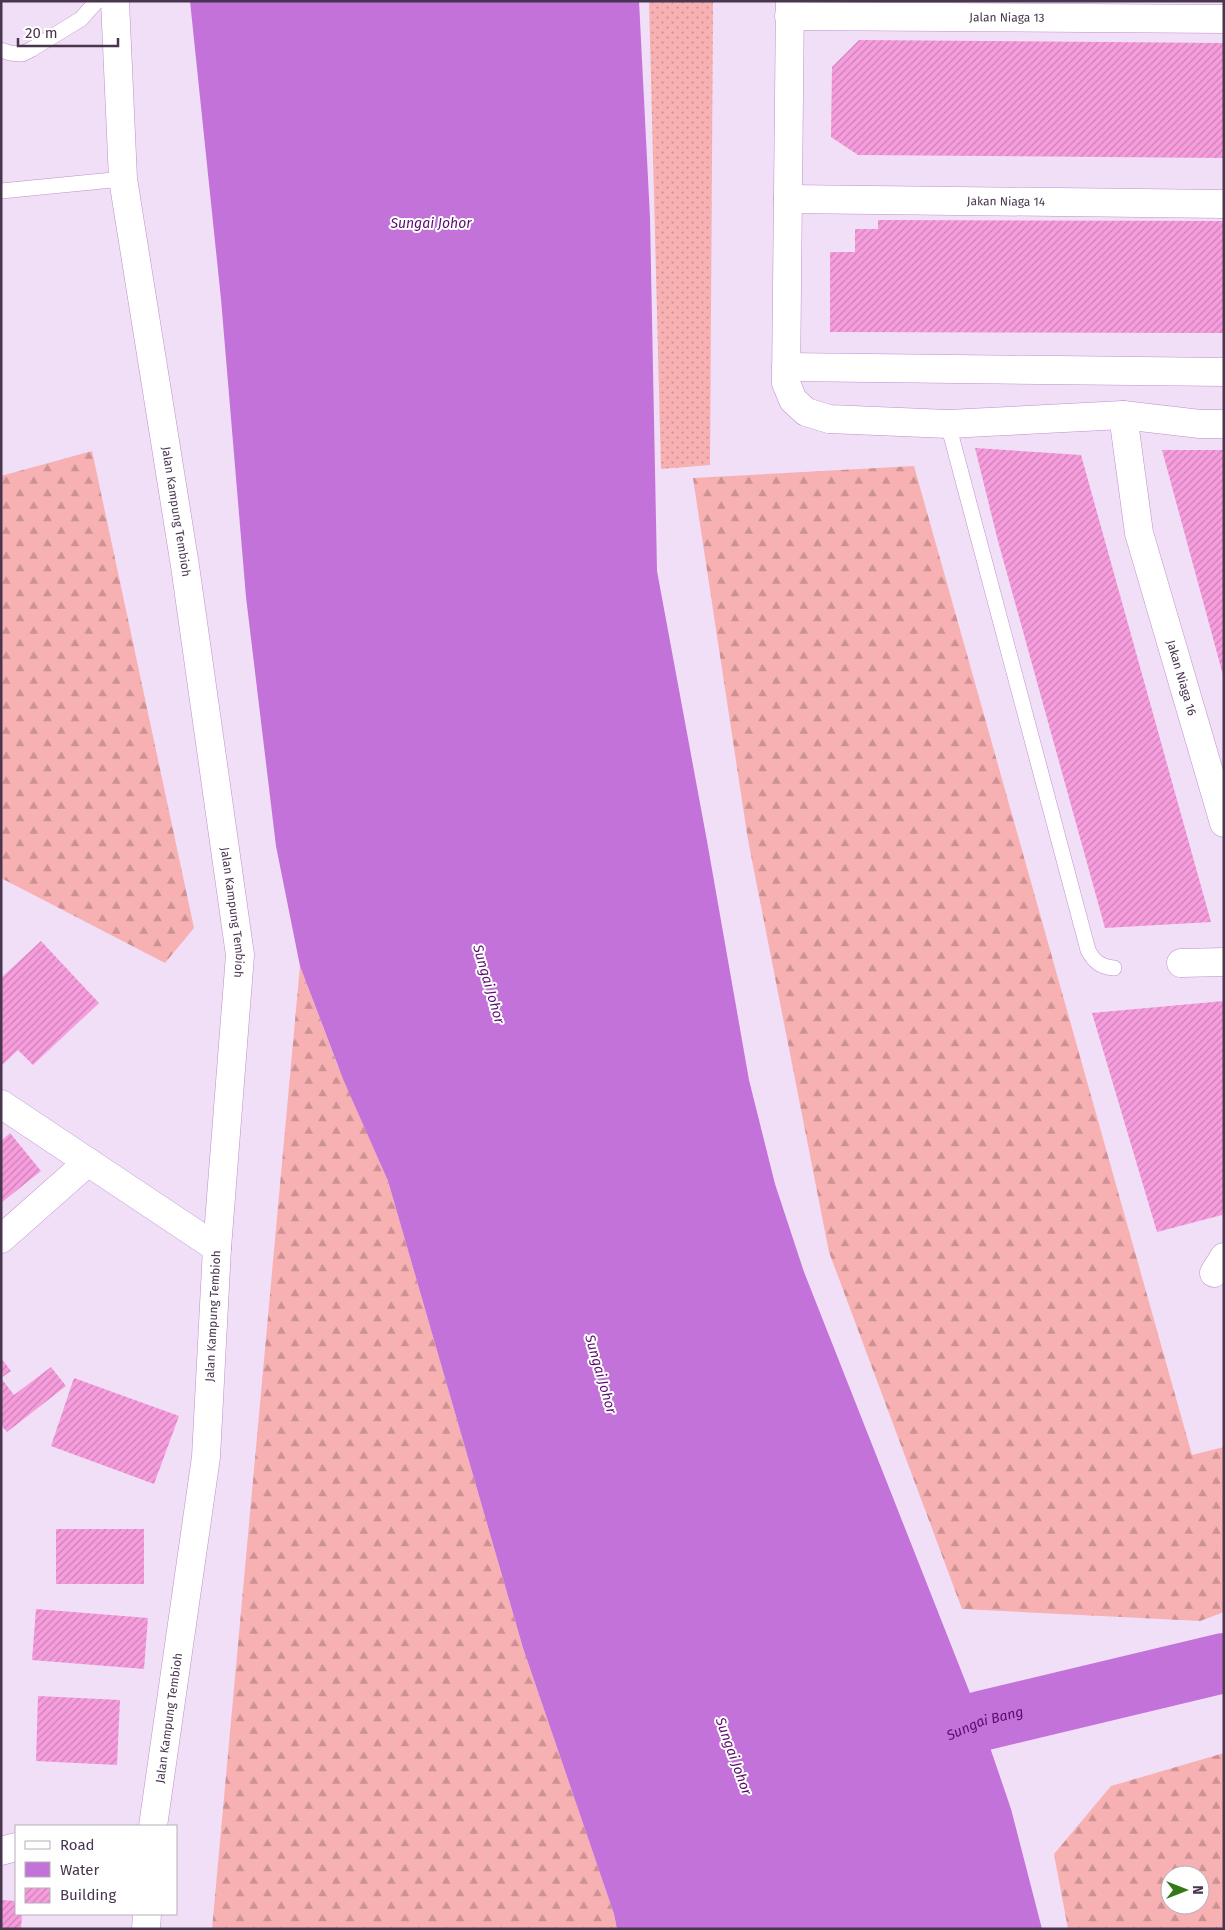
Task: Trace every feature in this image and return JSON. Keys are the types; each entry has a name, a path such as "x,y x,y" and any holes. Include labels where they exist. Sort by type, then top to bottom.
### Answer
{"street":[{"name":"Jalan Kampung Tembioh","path":"115,1 123,179 185,566 240,955 217,1248 206,1457 153,1825"},
{"name":"Jalan Niaga 13","path":"790,9 1224,20"},
{"path":"790,9 786,383 793,400 806,412 829,419 948,424 1123,415 1200,424 1224,424"},
{"name":"Jakan Niaga 14","path":"788,199 1224,204"},
{"path":"786,367 1224,372"},
{"name":"Jakan Niaga 16","path":"1123,415 1139,533 1224,823"},
{"path":"1182,963 1224,962"},
{"path":"1,1104 217,1248"},
{"path":"1,1239 88,1162"},
{"path":"1,1851 15,1847"},
{"path":"146,1929 147,1915"}],"lane":[{"path":"1,50 22,54 32,49 81,19 97,1"},
{"path":"1,191 123,179"},
{"path":"948,424 1088,950 1098,964 1106,968 1114,968"}],"green space":[{"path":"649,1 713,1 710,465 661,469"},
{"path":"92,451 194,928 165,963 1,878 1,476"},
{"path":"914,466 1192,1455 1224,1447 1224,1612 1200,1621 962,1609 829,1252 748,840 693,478"},
{"path":"300,966 337,1064 388,1181 523,1648 614,1914 617,1929 212,1929"},
{"path":"1224,1753 1224,1929 1068,1929 1054,1854 1111,1786"}],"water":[{"name":"Sungai Johor","path":"190,1 639,1 650,218 657,571 749,1080 775,1184 804,1272 981,1721 1011,1809 1042,1929 617,1929 614,1914 523,1648 388,1181 343,1079 300,966 276,846 246,597 221,299"}],"building":[{"path":"859,40 1224,43 1224,158 858,155 831,137 832,67"},
{"path":"878,220 1224,221 1224,333 830,332 830,252 855,252 855,229 878,229"},
{"path":"975,448 1081,455 1211,922 1105,928 998,541"},
{"path":"1162,450 1224,450 1224,675 1223,675"},
{"path":"41,941 99,1003 33,1065 18,1050 1,1066 1,978"},
{"path":"1224,1001 1224,1212 1222,1215 1157,1232 1092,1013"},
{"path":"10,1133 41,1171 1,1203 1,1141"},
{"path":"1,1358 11,1371 1,1378"},
{"path":"51,1367 66,1386 7,1432 1,1425 1,1378 14,1395"},
{"path":"74,1378 179,1416 154,1484 51,1446"},
{"path":"56,1529 144,1529 144,1584 56,1584"},
{"path":"36,1609 148,1618 144,1669 32,1660"},
{"path":"38,1696 120,1700 117,1765 36,1761"},
{"path":"1,1900 15,1901 15,1915 22,1915 21,1929 1,1929"}],"waterway":[{"name":"Sungai Bang","path":"906,1754 981,1721 1224,1663"}]}
